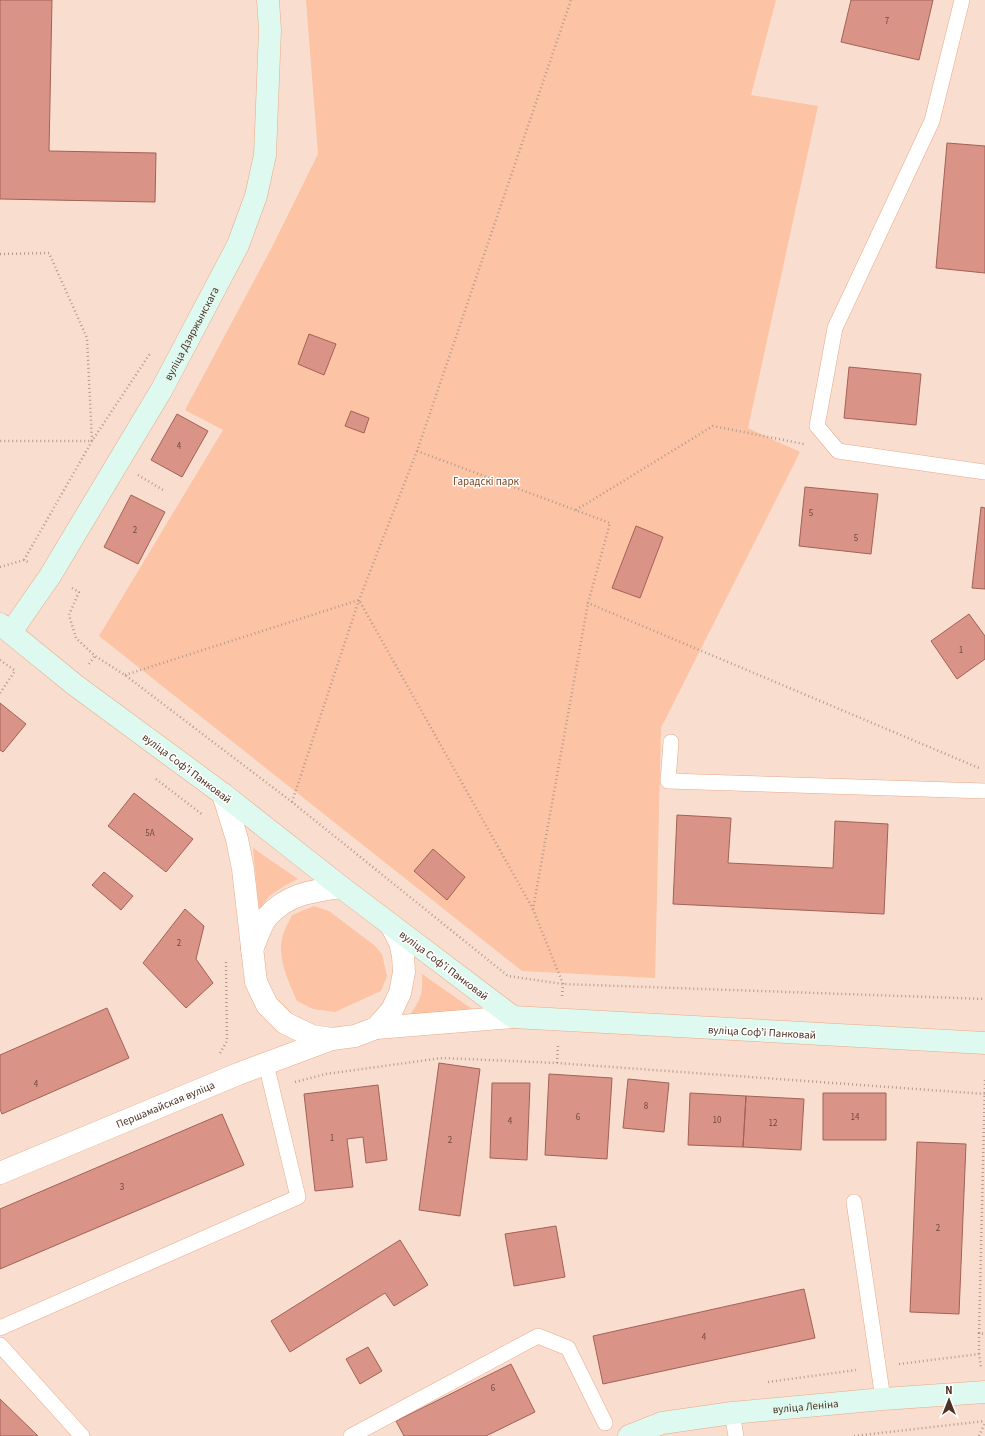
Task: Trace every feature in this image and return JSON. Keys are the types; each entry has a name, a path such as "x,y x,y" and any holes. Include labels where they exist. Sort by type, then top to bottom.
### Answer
{"main road":[{"name":"вуліца Дзяржынскага","path":"6,628 50,576 162,389 238,245 256,196 265,155 270,30 268,0"},
{"name":"вуліца Софʼі Панковай","path":"6,628 75,685 223,794 341,887 513,1018 985,1043"},
{"name":"вуліца Леніна","path":"629,1436 662,1423 732,1413 883,1399 985,1392"}],"street":[{"path":"223,794 237,838 243,869 256,982 267,1005 285,1023 312,1036 332,1039 354,1036 376,1028 513,1018"},
{"path":"252,949 266,918 284,901 310,891 341,887"},
{"path":"376,1028 392,1010 400,993 404,972 400,942 392,926"},
{"name":"Першамайская вуліца","path":"0,1173 238,1074 332,1039"}],"lane":[{"path":"962,0 932,121 834,328 817,426 838,450 985,472"},
{"path":"671,742 668,781 985,791"},
{"path":"0,1328 298,1197 266,1064"},
{"path":"854,1202 883,1399"},
{"path":"351,1436 538,1336 568,1348 606,1423"},
{"path":"0,1345 82,1436"},
{"path":"732,1413 736,1436"}],"path":[{"path":"292,802 359,600 417,452 571,0"},
{"path":"0,254 49,253 87,338 92,441"},
{"path":"0,567 24,560 92,441 152,350"},
{"path":"575,510 713,426 838,450"},
{"path":"0,441 92,441"},
{"path":"417,452 610,523 588,603 534,909"},
{"path":"134,473 163,490"},
{"path":"79,592 69,615 76,638 94,656 125,675 292,802 508,976 563,984 985,999"},
{"path":"125,675 359,600"},
{"path":"359,600 534,909 563,984"},
{"path":"588,603 985,770"},
{"path":"0,660 21,676"},
{"path":"0,693 15,671"},
{"path":"152,776 207,818"},
{"path":"219,1054 227,1041 226,956"},
{"path":"271,1087 326,1074 442,1058 565,1063 985,1094"},
{"path":"979,1354 985,1080"},
{"path":"979,1333 985,1334"},
{"path":"854,1436 985,1422 980,1436"}],"green space":[{"name":"Гарадскі парк","path":"306,0 776,0 751,95 818,106 748,428 800,452 661,728 655,978 522,971 99,636 223,430 185,410 273,245 318,154"},
{"path":"253,848 298,879 269,896 259,911"},
{"path":"314,906 329,911 374,945 382,954 387,976 381,991 335,1012 313,1009 297,1001 284,967 281,950 282,941 292,915"},
{"path":"422,974 475,1011 410,1015 417,1005 420,996"}],"building":[{"path":"0,0 52,0 49,151 156,153 155,202 0,199"},
{"path":"851,0 933,0 919,60 841,42"},
{"path":"947,143 985,146 985,273 936,268"},
{"path":"309,334 336,344 324,375 298,364"},
{"path":"849,367 921,374 916,425 844,418"},
{"path":"351,411 369,418 364,433 345,426"},
{"path":"177,414 208,431 182,477 151,460"},
{"path":"805,487 878,494 871,554 799,546"},
{"path":"131,495 165,512 138,564 104,547"},
{"path":"981,507 985,508 985,589 972,588"},
{"path":"636,526 663,537 640,598 612,588"},
{"path":"969,614 985,636 985,659 957,679 931,641"},
{"path":"0,703 26,724 3,752 0,750"},
{"path":"134,793 193,839 166,872 108,826"},
{"path":"677,815 731,818 728,863 833,868 835,821 888,824 884,914 673,904"},
{"path":"433,849 465,877 447,900 414,871"},
{"path":"104,872 133,896 121,910 92,885"},
{"path":"185,909 204,926 196,959 213,983 186,1008 143,963"},
{"path":"107,1008 129,1058 2,1114 0,1109 0,1055"},
{"path":"439,1063 480,1069 460,1216 419,1210"},
{"path":"549,1074 612,1078 607,1159 545,1155"},
{"path":"628,1079 669,1083 664,1132 623,1128"},
{"path":"492,1083 530,1083 527,1160 490,1158"},
{"path":"378,1085 387,1160 366,1163 363,1137 347,1139 353,1187 315,1191 304,1094"},
{"path":"690,1093 746,1096 743,1147 688,1145"},
{"path":"823,1093 886,1093 886,1140 823,1140"},
{"path":"746,1096 804,1099 801,1150 743,1147"},
{"path":"222,1114 244,1165 0,1269 0,1209"},
{"path":"917,1142 966,1144 959,1314 910,1312"},
{"path":"556,1226 565,1277 514,1286 505,1234"},
{"path":"400,1240 428,1285 394,1306 385,1293 290,1352 271,1321"},
{"path":"804,1289 815,1338 603,1384 593,1336"},
{"path":"368,1347 382,1371 360,1384 346,1359"},
{"path":"511,1364 535,1412 486,1436 404,1436 396,1421"},
{"path":"0,1399 38,1436 0,1436"}]}
